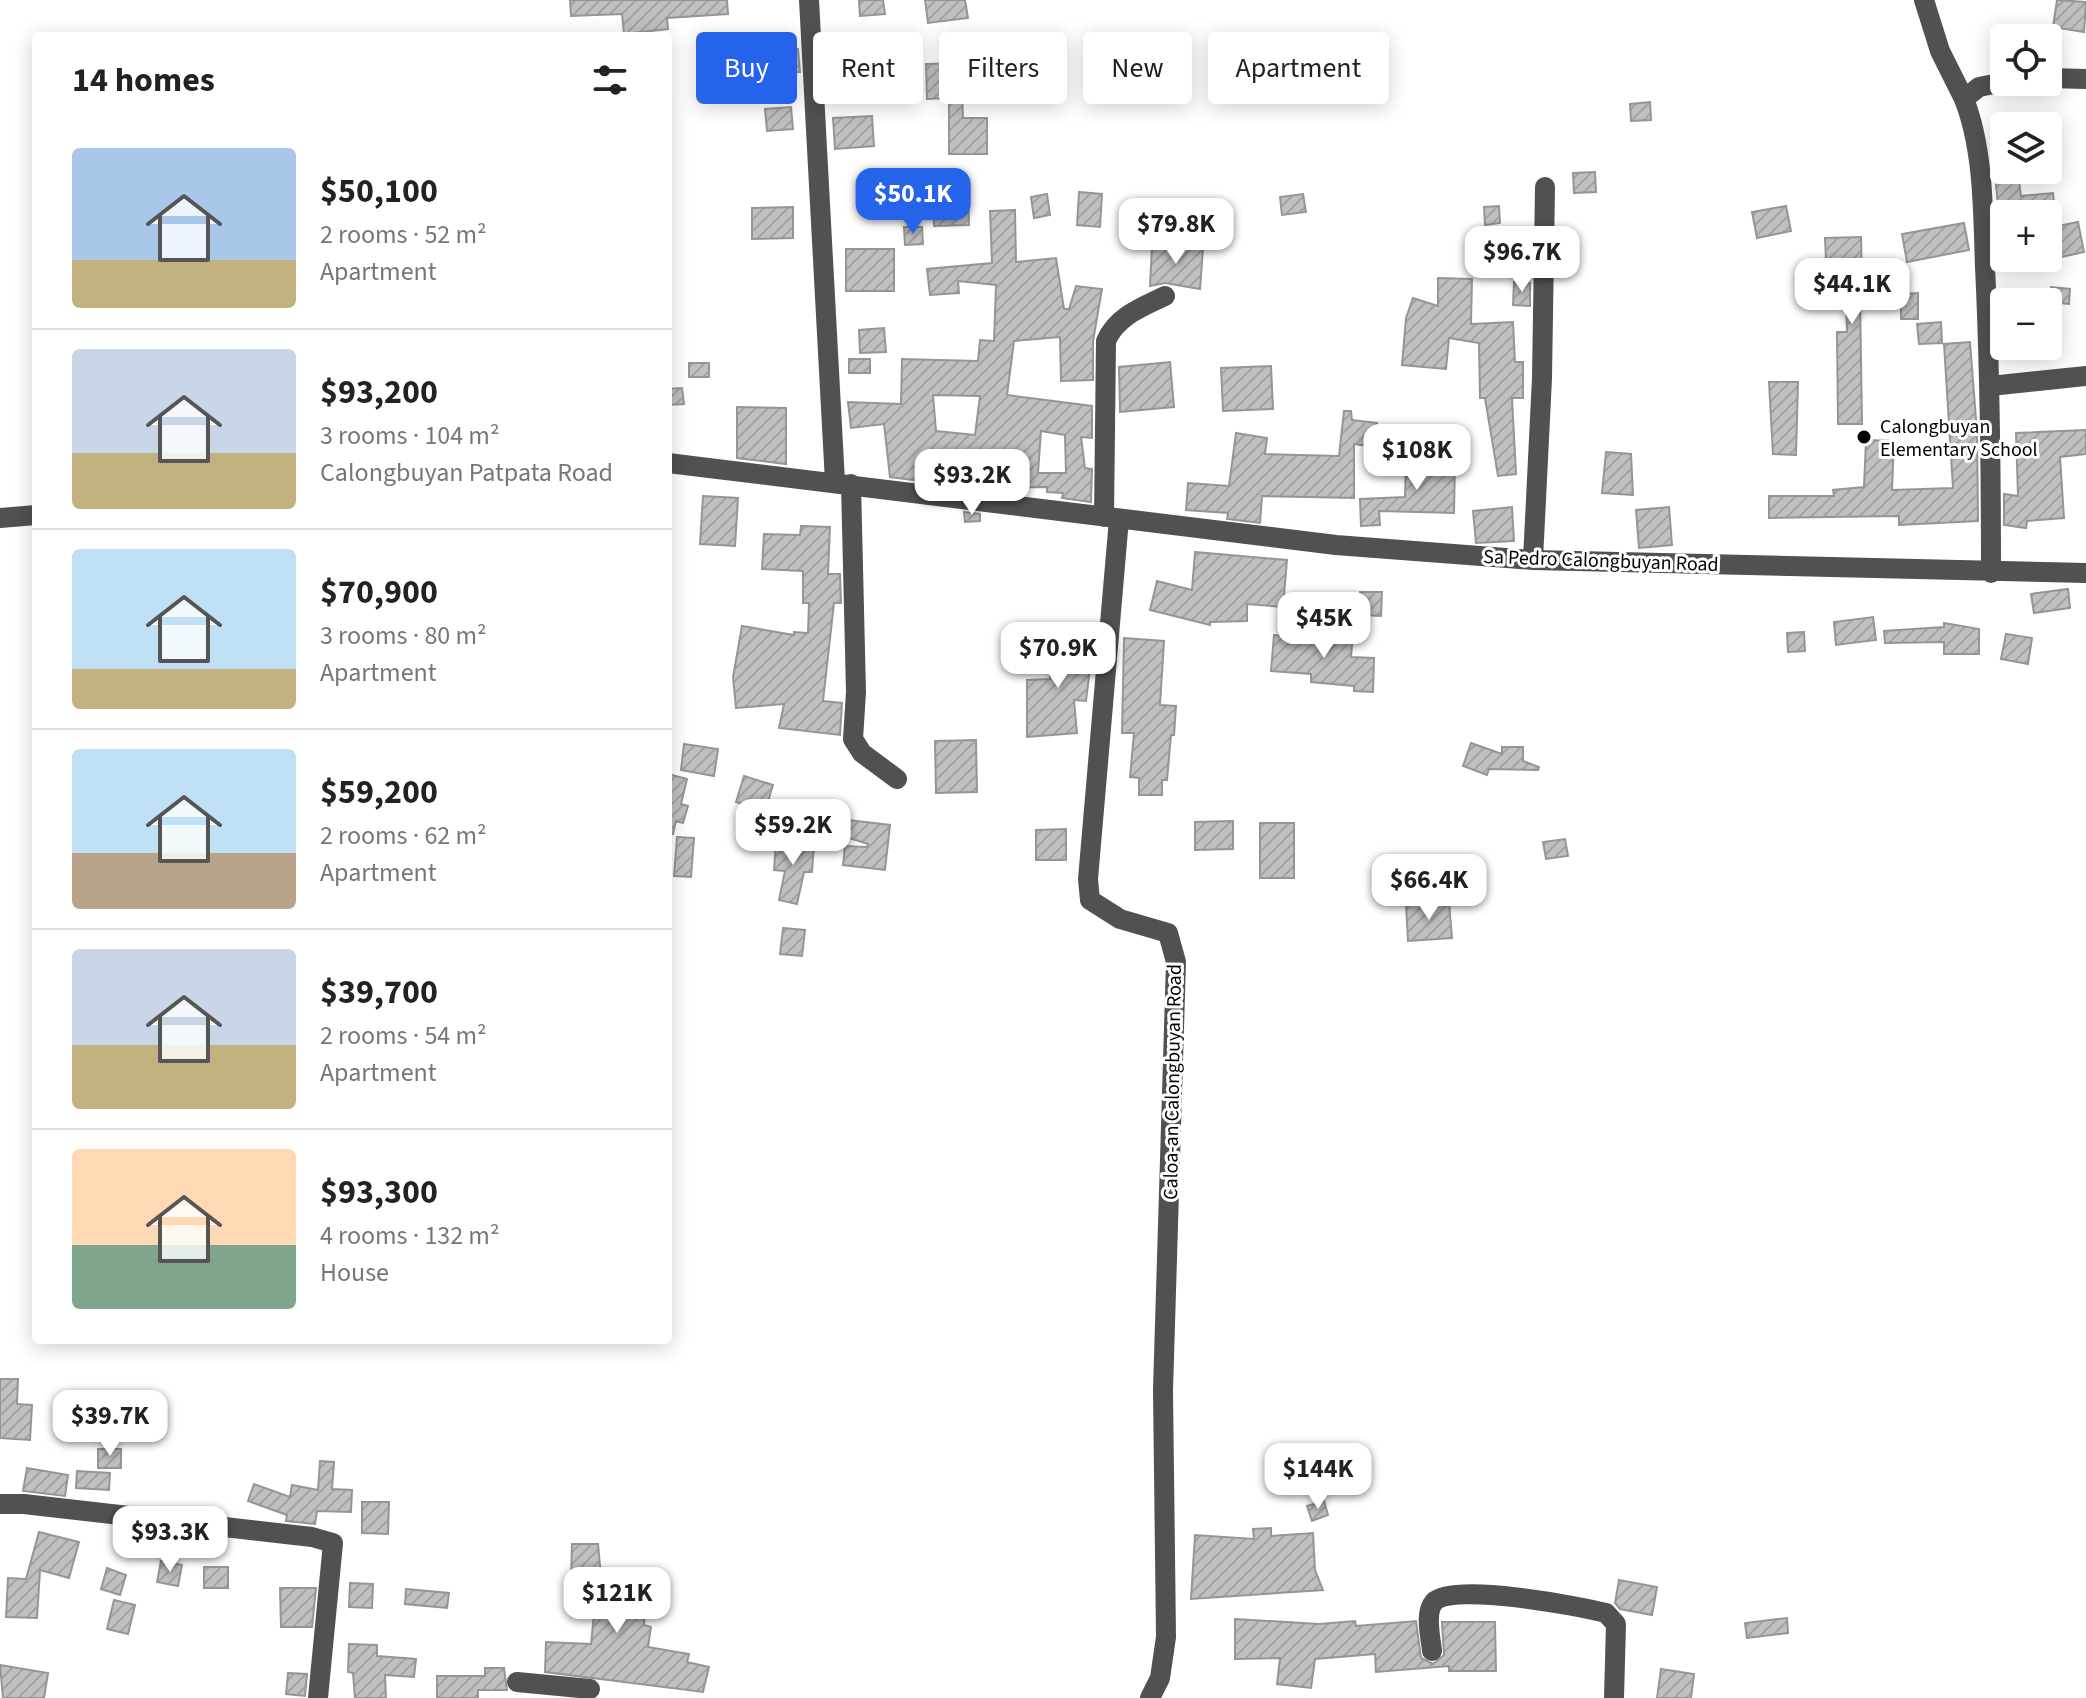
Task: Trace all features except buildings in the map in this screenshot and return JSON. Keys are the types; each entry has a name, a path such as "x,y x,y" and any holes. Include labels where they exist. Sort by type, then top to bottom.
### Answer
{"street":[{"path":"809,0 856,692 853,739 862,753 897,779"},
{"path":"1924,0 1940,51 1964,99 1972,123 1983,204 1990,386 1991,573"},
{"path":"2062,78 2086,79"},
{"path":"1964,99 1979,87 1990,85"},
{"path":"1533,560 1542,378 1545,187"},
{"path":"1111,518 1106,341 1110,331 1129,314 1165,296"},
{"path":"1990,386 2086,376"},
{"name":"Sa Pedro Calongbuyan Road","path":"672,463 1336,545 1533,560 2086,573"},
{"path":"0,518 32,515"},
{"name":"Caloa-an Calongbuyan Road","path":"1111,518 1088,879 1090,900 1120,919 1168,933 1176,962 1163,1390 1166,1637 1160,1678 1150,1698"},
{"path":"0,1504 24,1504 312,1537 333,1543 318,1698"},
{"path":"1432,1651 1431,1609 1434,1601 1444,1596 1478,1591 1606,1613 1616,1624 1614,1698"},
{"path":"517,1682 558,1692 590,1689"}],"place":[{"name":"Calongbuyan Elementary School","path":"1864,437"}]}
